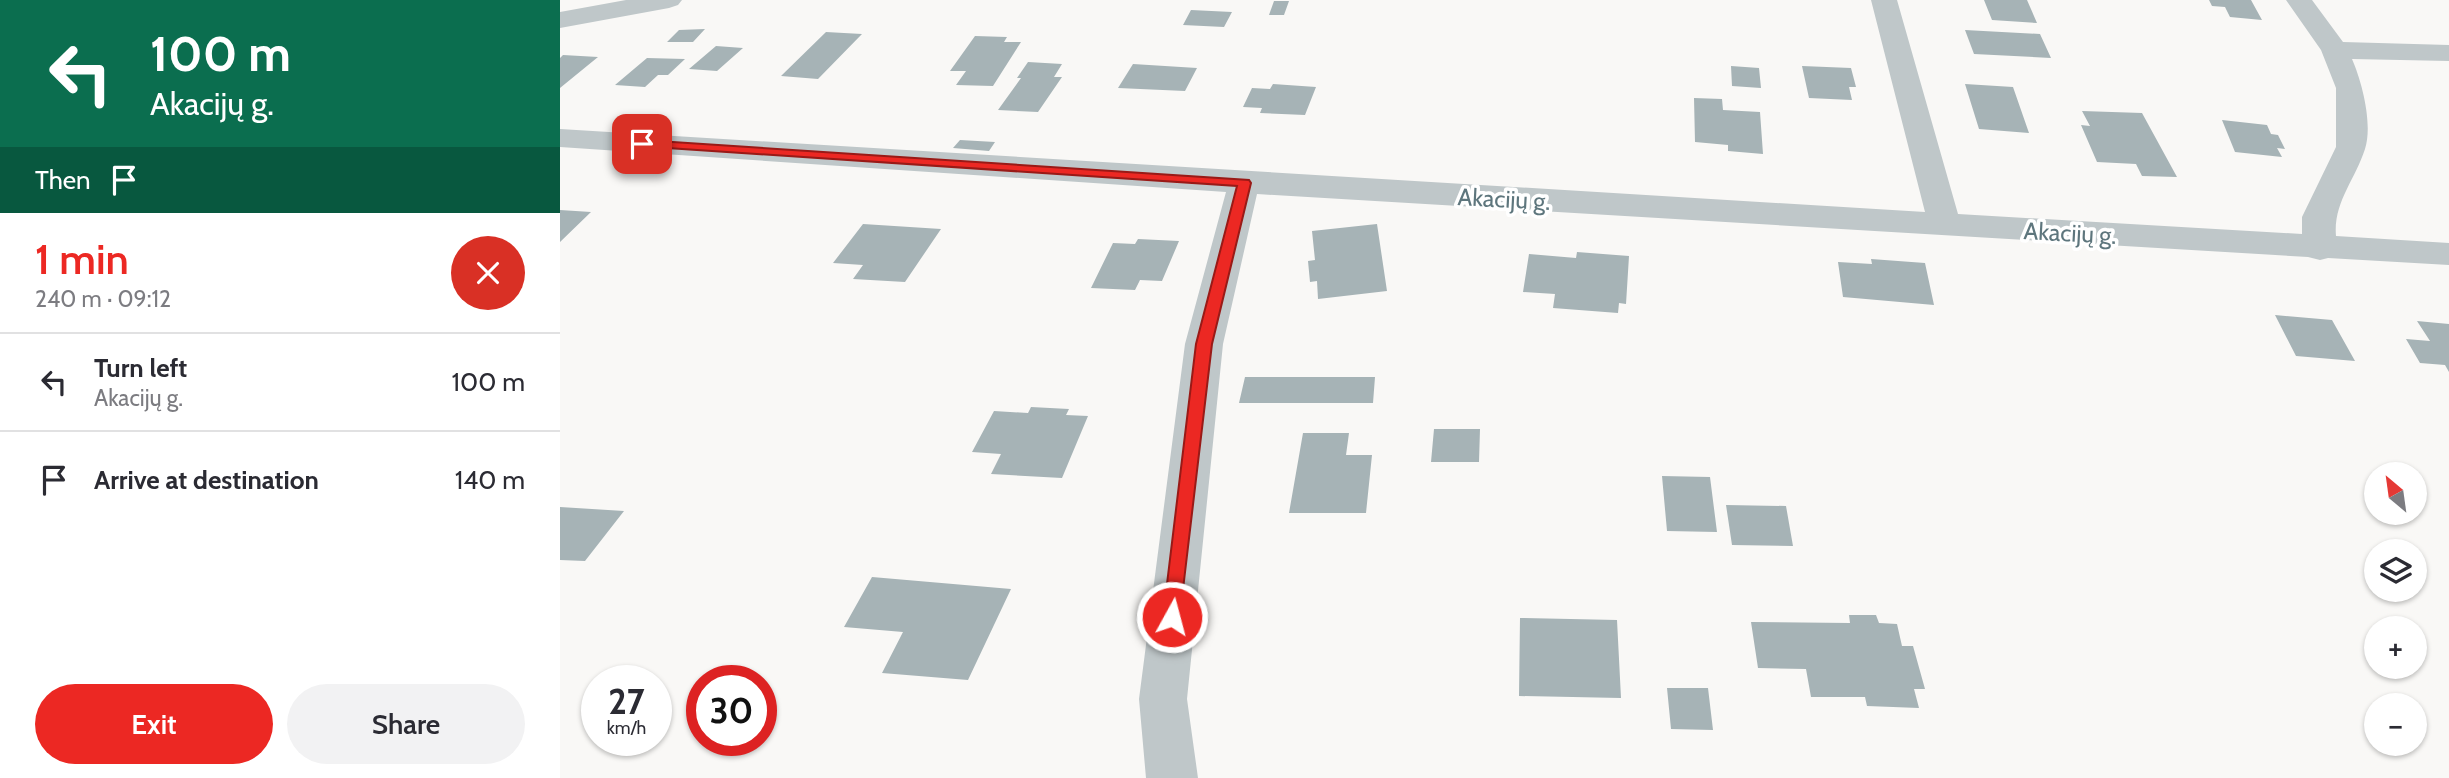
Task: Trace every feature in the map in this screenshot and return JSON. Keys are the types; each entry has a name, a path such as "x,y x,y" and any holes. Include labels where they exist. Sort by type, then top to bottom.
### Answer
{"street":[{"path":"560,20 669,0"},
{"path":"1884,0 1945,226"},
{"path":"2299,0 2335,50 2350,88 2351,147 2318,217 2320,248"},
{"path":"2335,50 2449,53"},
{"name":"Akacijų g.","path":"560,138 1244,183 2449,254"},
{"path":"1172,778 1163,699 1204,344 1244,183"}],"building":[{"path":"1984,0 2027,0 2037,23 1992,20"},
{"path":"2209,0 2251,0 2262,20 2230,17 2225,7 2212,6"},
{"path":"1274,1 1289,1 1284,15 1269,15"},
{"path":"1191,10 1232,12 1224,27 1183,25"},
{"path":"705,29 693,42 667,42 679,30"},
{"path":"1965,30 2040,34 2051,58 1974,54"},
{"path":"826,32 862,34 818,79 781,76"},
{"path":"975,36 1007,37 1004,42 1021,42 993,86 956,85 966,71 950,71"},
{"path":"716,46 743,48 717,71 689,69"},
{"path":"563,55 598,57 560,88 560,58"},
{"path":"647,58 685,59 668,75 658,75 645,87 615,85"},
{"path":"1028,62 1062,64 1054,77 1062,77 1038,112 998,110 1021,78 1017,78"},
{"path":"1133,64 1197,68 1185,91 1118,88"},
{"path":"1731,66 1759,68 1761,88 1732,86"},
{"path":"1802,66 1851,68 1856,87 1849,87 1852,100 1809,98"},
{"path":"1273,84 1316,87 1305,115 1260,113 1262,108 1243,107 1252,88 1270,89"},
{"path":"1965,84 2013,87 2029,133 1979,129"},
{"path":"1694,98 1722,99 1723,110 1760,112 1763,154 1728,151 1728,145 1695,142"},
{"path":"2082,111 2142,113 2177,177 2142,176 2136,164 2097,162 2081,125 2090,126"},
{"path":"2222,120 2267,125 2271,134 2278,135 2285,149 2277,148 2282,157 2235,152"},
{"path":"960,140 995,142 989,151 953,148"},
{"path":"560,210 591,212 560,242"},
{"path":"863,224 941,229 905,282 853,279 863,265 833,263"},
{"path":"1377,224 1387,291 1318,299 1317,281 1310,282 1308,261 1315,260 1312,231"},
{"path":"1138,239 1179,241 1162,281 1140,280 1135,290 1091,288 1113,243 1135,244"},
{"path":"1577,252 1629,256 1626,304 1619,303 1618,313 1553,308 1555,294 1523,292 1529,254 1576,258"},
{"path":"1871,259 1925,263 1934,305 1843,297 1838,262 1872,264"},
{"path":"2275,315 2332,320 2355,361 2296,356"},
{"path":"2417,321 2449,324 2449,372 2445,365 2420,363 2406,339 2430,341"},
{"path":"1245,377 1375,377 1373,403 1239,403"},
{"path":"1031,407 1069,409 1066,415 1088,416 1062,478 991,474 1001,454 972,452 994,411 1028,413"},
{"path":"1434,429 1480,429 1479,462 1431,462"},
{"path":"1303,433 1349,433 1346,455 1372,455 1366,513 1289,513"},
{"path":"1662,476 1710,477 1717,532 1667,531"},
{"path":"1726,505 1786,506 1793,546 1732,545"},
{"path":"560,507 624,511 585,561 560,560"},
{"path":"872,577 1011,589 968,680 882,673 903,632 844,627"},
{"path":"1849,615 1876,615 1879,623 1897,624 1902,646 1913,646 1925,689 1914,689 1919,708 1867,706 1865,697 1811,697 1806,669 1758,668 1751,622 1850,623"},
{"path":"1520,618 1617,620 1621,698 1519,696"},
{"path":"1667,688 1708,688 1713,730 1671,729"}],"route":[{"path":"642,144 1244,183 1204,344 1172,617"}]}
